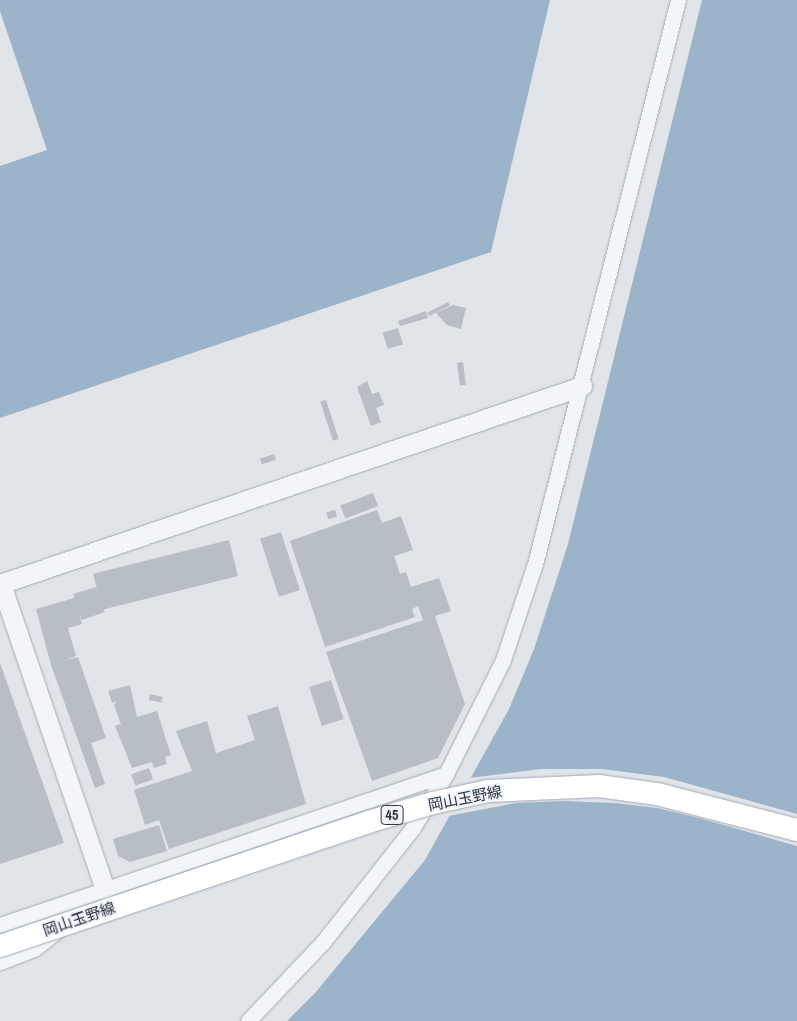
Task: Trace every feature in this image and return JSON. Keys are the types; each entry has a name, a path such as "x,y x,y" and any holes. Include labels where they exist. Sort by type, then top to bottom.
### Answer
{"main road":[{"name":"岡山玉野線","path":"0,946 332,834 433,803 488,791 599,786 657,794 797,830"}],"street":[{"path":"248,1021 323,942 378,876 446,774 503,660 518,619 582,386 678,0"},
{"path":"105,889 0,584 582,386"},
{"path":"0,924 446,774"},
{"path":"0,962 34,949 105,889"}],"water":[{"path":"0,0 550,0 491,252 0,418 0,166 47,150 0,11"},
{"path":"702,0 797,0 797,1021 287,1021 315,993 425,860 509,709 534,649 568,544"}],"pier":[{"path":"541,769 602,769 664,777 797,814 797,846 657,808 614,803 564,801 516,803 448,816 469,778"}],"building":[{"path":"448,302 450,306 429,316 428,312"},
{"path":"453,305 466,308 461,329 447,325 436,313"},
{"path":"426,311 428,318 400,326 398,321"},
{"path":"398,328 403,344 388,349 383,333"},
{"path":"463,362 466,385 460,386 457,363"},
{"path":"367,381 372,394 379,392 384,405 376,408 381,422 371,426 357,387"},
{"path":"326,400 339,439 333,441 320,402"},
{"path":"274,454 276,460 262,464 260,459"},
{"path":"373,493 378,506 345,519 340,506"},
{"path":"335,510 337,517 328,519 326,512"},
{"path":"377,510 382,523 401,516 413,550 394,556 400,574 406,572 411,587 439,578 451,611 435,616 465,704 438,758 372,781 326,652 430,618 423,620 418,606 412,609 415,617 325,647 290,541"},
{"path":"281,532 300,590 279,597 260,539"},
{"path":"229,540 238,576 102,610 93,574"},
{"path":"96,587 105,612 82,620 79,613 82,624 68,628 76,656 64,661 78,657 106,738 91,743 105,784 95,788 51,665 36,609 74,598 73,594"},
{"path":"0,663 64,843 0,864"},
{"path":"331,680 344,719 322,726 309,687"},
{"path":"130,685 137,717 157,711 171,755 165,757 167,764 154,768 152,762 132,768 115,726 121,724 114,705 117,701 112,703 108,691"},
{"path":"150,694 163,697 161,703 149,700"},
{"path":"278,706 306,804 169,849 159,820 145,825 134,790 192,771 176,731 207,721 216,753 255,740 247,716"},
{"path":"149,768 153,779 135,786 131,774"},
{"path":"159,825 167,851 130,862 118,856 113,839"}]}
